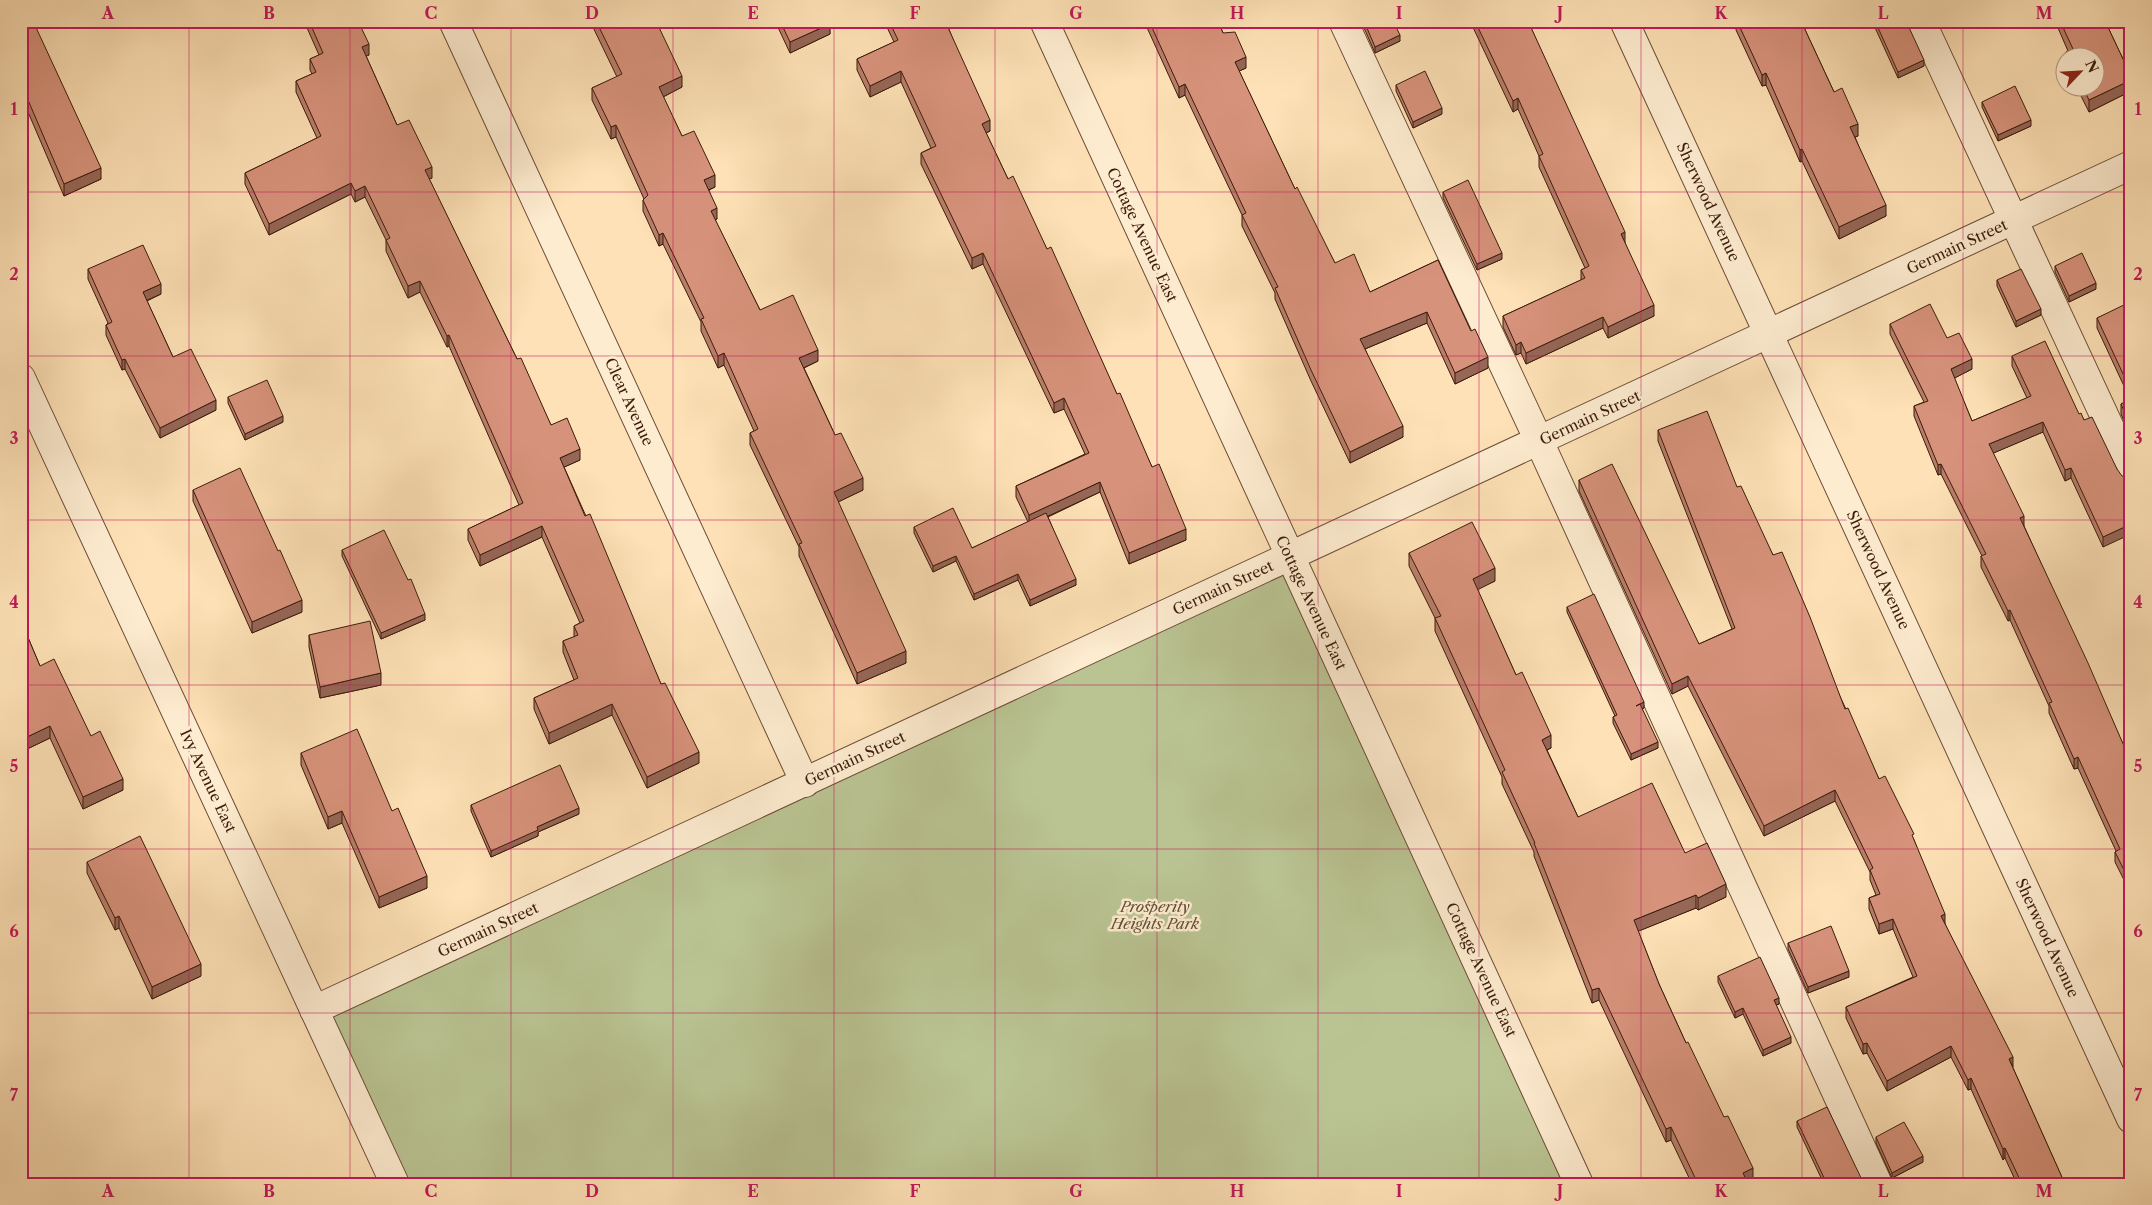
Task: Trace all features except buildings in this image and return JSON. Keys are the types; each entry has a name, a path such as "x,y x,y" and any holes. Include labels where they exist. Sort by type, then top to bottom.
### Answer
{"street":[{"name":"Clear Avenue","path":"453,21 805,783"},
{"name":"Cottage Avenue East","path":"1044,21 1579,1184"},
{"path":"1343,21 1540,441 1878,1184"},
{"name":"Sherwood Avenue","path":"1624,21 2131,1118"},
{"path":"1921,21 2131,473"},
{"name":"Germain Street","path":"314,1010 2131,165"},
{"name":"Ivy Avenue East","path":"21,378 394,1184"}],"green space":[{"name":"Prosperity Heights Park","path":"1290,557 1563,1184 395,1184 314,1010"}]}
